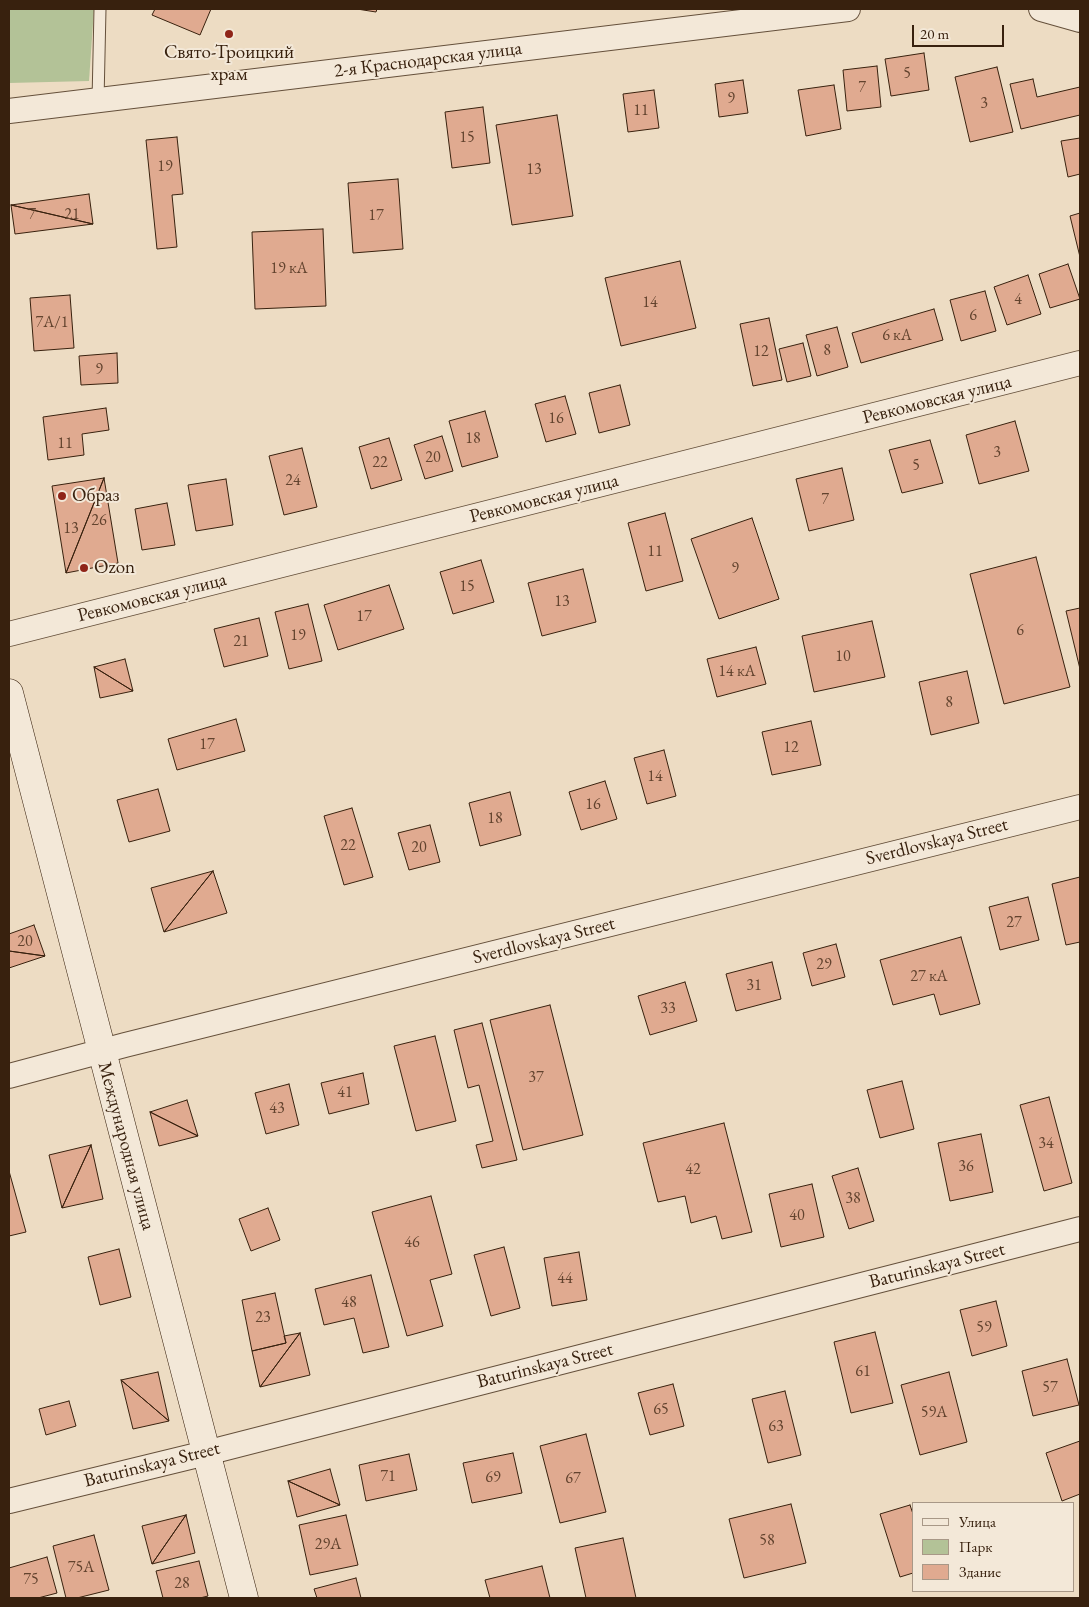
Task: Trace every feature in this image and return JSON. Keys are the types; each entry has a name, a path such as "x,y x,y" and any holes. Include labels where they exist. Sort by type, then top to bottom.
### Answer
{"main road":[{"name":"Международная улица","path":"9,694 244,1598"}],"street":[{"name":"2-я Краснодарская улица","path":"9,112 848,9"},
{"path":"1041,9 1080,20"},
{"name":"Ревкомовская улица","path":"9,634 1080,363"},
{"name":"Sverdlovskaya Street","path":"9,1076 102,1051 1080,807"},
{"name":"Baturinskaya Street","path":"9,1501 206,1453 1080,1229"}],"lane":[{"path":"98,101 100,9"}],"green space":[{"path":"9,9 94,9 89,81 9,83"}],"building":[{"path":"155,9 211,9 200,35 152,15"},
{"path":"357,9 377,9 376,12"},
{"path":"924,53 929,90 891,96 885,59"},
{"path":"877,66 881,107 847,111 843,70"},
{"path":"997,67 1013,132 970,142 955,77"},
{"path":"1033,79 1037,97 1080,87 1080,115 1021,129 1010,84"},
{"path":"743,80 748,113 719,117 715,84"},
{"path":"834,85 841,129 806,136 798,90"},
{"path":"654,90 659,128 628,132 623,94"},
{"path":"483,107 490,163 452,168 445,112"},
{"path":"557,115 573,216 512,225 496,125"},
{"path":"177,137 183,194 172,195 177,247 157,249 146,140"},
{"path":"1080,138 1080,174 1068,177 1061,141"},
{"path":"398,179 403,249 353,253 348,183"},
{"path":"89,194 93,224 11,205"},
{"path":"11,205 93,224 15,234"},
{"path":"1080,213 1080,257 1070,216"},
{"path":"323,229 326,306 255,309 252,232"},
{"path":"680,261 696,328 621,346 605,278"},
{"path":"1068,264 1080,299 1050,308 1039,274"},
{"path":"1028,275 1041,314 1007,325 994,287"},
{"path":"985,291 996,331 961,341 950,300"},
{"path":"70,295 74,348 34,351 30,298"},
{"path":"934,309 943,340 861,363 852,333"},
{"path":"769,318 782,380 753,386 740,324"},
{"path":"837,327 848,367 817,376 806,335"},
{"path":"803,343 811,376 787,382 779,349"},
{"path":"117,353 118,383 81,385 79,356"},
{"path":"620,385 630,425 599,433 589,393"},
{"path":"565,396 576,434 546,442 535,404"},
{"path":"106,408 109,430 82,434 84,455 48,460 43,417"},
{"path":"485,411 498,457 462,467 449,421"},
{"path":"1015,421 1029,471 979,484 966,435"},
{"path":"442,436 453,471 425,479 414,445"},
{"path":"389,438 402,480 371,489 359,447"},
{"path":"930,440 943,483 902,493 889,450"},
{"path":"302,448 317,507 284,515 269,456"},
{"path":"842,468 854,520 809,531 796,479"},
{"path":"104,478 118,563 66,573"},
{"path":"104,478 66,573 52,486"},
{"path":"226,479 233,525 196,531 188,485"},
{"path":"167,503 175,545 142,550 135,509"},
{"path":"665,513 683,581 646,591 628,523"},
{"path":"752,518 779,599 719,619 691,539"},
{"path":"1036,557 1070,687 1004,704 970,574"},
{"path":"481,560 494,602 453,614 440,572"},
{"path":"583,569 596,622 542,636 528,583"},
{"path":"389,585 404,629 338,650 324,605"},
{"path":"308,604 322,661 289,669 275,612"},
{"path":"1080,608 1080,669 1066,611"},
{"path":"259,618 268,656 224,667 214,629"},
{"path":"872,621 885,677 814,692 802,636"},
{"path":"756,647 766,684 717,697 707,659"},
{"path":"125,659 133,691 94,667"},
{"path":"94,667 133,691 100,698"},
{"path":"967,671 979,723 931,735 919,682"},
{"path":"236,719 245,751 177,770 168,739"},
{"path":"811,721 821,765 772,775 762,732"},
{"path":"664,750 676,796 647,804 634,758"},
{"path":"605,781 617,819 581,830 569,792"},
{"path":"158,789 170,831 129,842 117,800"},
{"path":"510,792 521,835 480,846 469,803"},
{"path":"352,808 373,877 344,885 324,816"},
{"path":"430,825 440,862 409,870 398,833"},
{"path":"213,871 164,932 151,888"},
{"path":"213,871 227,913 164,932"},
{"path":"1080,877 1080,942 1066,945 1052,884"},
{"path":"1028,897 1039,940 1000,950 989,907"},
{"path":"34,925 45,956 9,951 9,934"},
{"path":"961,937 980,1004 940,1015 934,994 893,1005 880,960"},
{"path":"836,944 845,977 812,986 803,953"},
{"path":"9,951 45,956 9,968"},
{"path":"772,962 781,999 736,1011 726,974"},
{"path":"685,982 697,1021 650,1035 638,996"},
{"path":"550,1005 583,1135 523,1150 490,1020"},
{"path":"482,1023 517,1160 482,1168 476,1145 493,1141 479,1085 468,1088 454,1030"},
{"path":"435,1036 456,1121 416,1131 394,1046"},
{"path":"363,1073 369,1104 329,1114 321,1083"},
{"path":"902,1081 914,1129 880,1138 867,1090"},
{"path":"289,1084 299,1125 266,1134 255,1093"},
{"path":"1049,1097 1072,1183 1044,1191 1020,1105"},
{"path":"187,1100 198,1136 150,1112"},
{"path":"150,1112 198,1136 159,1146"},
{"path":"724,1123 752,1232 722,1239 716,1216 691,1223 685,1196 658,1202 643,1143"},
{"path":"981,1134 993,1192 950,1201 938,1143"},
{"path":"91,1145 103,1199 62,1208"},
{"path":"91,1145 62,1208 49,1155"},
{"path":"858,1168 874,1221 849,1229 832,1176"},
{"path":"9,1171 26,1232 9,1236"},
{"path":"812,1184 824,1237 781,1247 769,1194"},
{"path":"431,1196 452,1274 430,1280 443,1326 407,1336 372,1212"},
{"path":"268,1208 280,1240 251,1251 239,1219"},
{"path":"504,1247 520,1308 491,1316 474,1255"},
{"path":"119,1249 131,1297 100,1305 88,1257"},
{"path":"579,1252 587,1300 552,1306 544,1258"},
{"path":"371,1275 389,1347 363,1353 354,1318 324,1325 315,1289"},
{"path":"275,1293 286,1343 252,1351 242,1300"},
{"path":"996,1301 1007,1346 972,1356 960,1310"},
{"path":"875,1332 893,1403 851,1413 834,1342"},
{"path":"300,1333 260,1387 252,1351 286,1343 284,1336"},
{"path":"300,1333 310,1375 260,1387"},
{"path":"1067,1359 1079,1405 1033,1416 1022,1371"},
{"path":"158,1372 169,1421 121,1380"},
{"path":"949,1372 967,1442 920,1455 901,1385"},
{"path":"121,1380 169,1421 133,1429"},
{"path":"673,1384 684,1426 650,1435 638,1393"},
{"path":"785,1391 801,1455 768,1463 752,1399"},
{"path":"69,1401 76,1426 46,1435 39,1409"},
{"path":"586,1434 606,1512 560,1523 540,1446"},
{"path":"1080,1441 1080,1494 1062,1501 1046,1453"},
{"path":"513,1453 522,1493 472,1503 463,1463"},
{"path":"409,1454 417,1490 366,1501 359,1465"},
{"path":"330,1469 340,1505 288,1481"},
{"path":"288,1481 340,1505 297,1517"},
{"path":"791,1504 806,1563 744,1578 729,1519"},
{"path":"910,1505 912,1511 912,1573 900,1577 880,1514"},
{"path":"186,1515 152,1564 142,1526"},
{"path":"186,1515 195,1553 152,1564"},
{"path":"346,1515 358,1565 310,1575 299,1525"},
{"path":"94,1535 109,1590 77,1598 66,1598 53,1546"},
{"path":"623,1538 636,1598 586,1598 575,1548"},
{"path":"47,1557 57,1593 38,1598 9,1598 9,1568"},
{"path":"199,1561 208,1596 200,1598 163,1598 156,1571"},
{"path":"542,1566 550,1598 490,1598 485,1580"},
{"path":"356,1578 361,1598 317,1598 314,1589"}],"place":[{"name":"Свято-Троицкий храм","path":"229,34"},
{"name":"Образ","path":"62,496"},
{"name":"Ozon","path":"84,568"}]}
